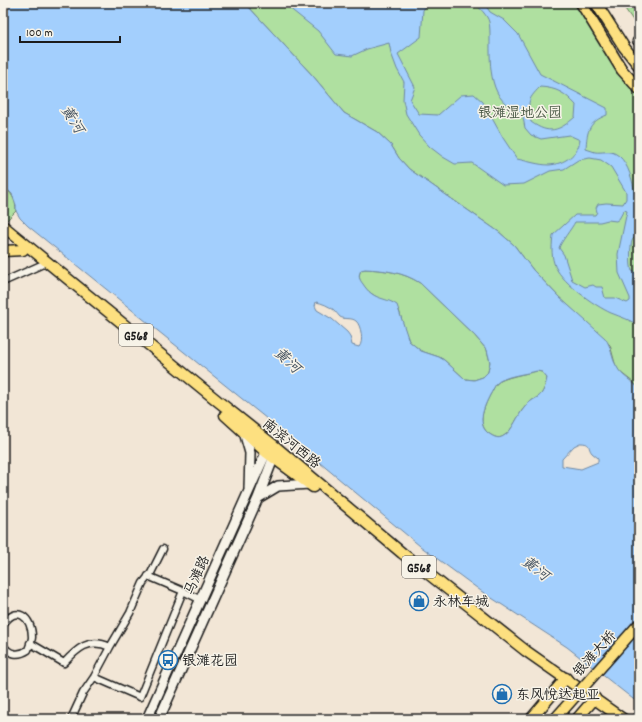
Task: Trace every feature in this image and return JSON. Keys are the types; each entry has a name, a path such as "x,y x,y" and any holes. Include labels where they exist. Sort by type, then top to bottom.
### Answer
{"main road":[{"path":"581,3 622,70 639,89"},
{"path":"596,3 624,47 639,66"},
{"name":"南滨河西路","path":"3,228 23,250 216,406 244,432 272,450 402,554 565,680"},
{"name":"南滨河西路","path":"3,228 213,397 310,484 400,558 517,650 565,680"},
{"path":"3,251 16,249 23,250"},
{"path":"244,432 250,453 248,494"},
{"name":"马滩路","path":"147,719 248,494 272,450"},
{"name":"马滩路","path":"159,719 258,498 272,450"},
{"path":"258,498 278,486 310,484"},
{"name":"银滩大桥","path":"555,719 639,624"},
{"name":"银滩大桥","path":"563,719 639,634"},
{"path":"531,719 565,680"},
{"name":"G568","path":"565,680 623,719"},
{"path":"577,719 593,700"},
{"name":"G568","path":"593,700 613,719"}],"street":[{"path":"3,282 41,265"},
{"path":"71,719 83,693 94,677 130,613 143,584 151,573 163,549"},
{"path":"148,576 201,600"},
{"path":"94,677 140,697 183,591"},
{"path":"3,645 9,652 19,654 28,650 32,639 31,627 26,618 23,616 15,614 4,622"},
{"path":"30,643 64,663 75,651 83,646 99,643 110,647"}],"green space":[{"name":"银滩湿地公园","path":"245,3 581,3 639,89 639,389 616,367 610,345 559,297 533,270 514,245 499,232 409,169 399,158 391,145 377,132 344,113 313,76"},
{"path":"621,3 639,3 639,29"},
{"path":"3,185 12,196 16,207 16,211 7,220 3,216"},
{"path":"365,269 394,272 407,276 420,283 475,336 487,350 490,362 488,372 483,377 474,380 465,379 444,360 421,351 409,341 399,310 379,299 361,283 359,277 361,270"},
{"path":"537,371 542,372 547,378 541,395 528,403 508,433 500,438 491,435 483,427 482,416 485,405 496,384 509,378"}],"water":[{"name":"黄河","path":"3,3 245,3 313,76 344,113 377,132 391,145 399,158 409,169 499,232 514,245 533,270 559,297 605,338 609,345 615,364 619,370 639,389 639,702 633,699 567,647 481,591 420,546 267,419 28,226 20,218 16,211 16,205 12,194 3,185","holes":["372,269 394,272 407,276 420,283 475,336 487,350 490,362 488,372 483,377 474,380 465,379 444,360 421,351 409,341 397,305 371,293 360,279 359,274 361,270","316,302 323,304 334,310 340,317 356,321 361,334 361,345 359,347 352,345 350,336 347,332 332,319 317,310 315,306","537,371 542,372 547,378 541,395 528,403 519,415 513,427 508,433 500,438 491,435 486,431 483,427 482,416 485,405 496,384 499,381 509,377","580,443 588,445 592,453 598,458 598,462 581,469 562,466 562,459 574,446"]},
{"path":"283,3 429,3 423,10 421,37 398,54 415,87 410,100 419,114 438,115 461,95 474,94 483,102 503,138 517,159 545,165 560,163 565,161 573,154 579,145 580,140 569,135 541,139 531,135 525,128 522,112 503,101 493,82 491,71 489,22 485,14 474,3 484,3 490,12 504,20 518,34 540,74 607,108 607,115 596,121 590,128 587,137 586,149 595,152 608,152 616,154 628,168 632,179 637,204 639,235 632,241 631,269 639,276 639,326 629,320 604,310 578,292 562,277 557,270 552,256 553,235 575,215 595,215 598,204 623,204 626,199 626,192 611,167 601,160 590,158 578,160 564,169 550,171 524,184 503,185 472,163 455,164 430,147 419,135 406,114 403,100 404,82 397,69 389,43 367,49 352,56 336,54 318,31","holes":["540,87 556,90 568,97 576,105 575,117 564,126 554,130 543,129 531,122 529,110 530,99","624,210 627,211 618,254 619,273 630,298 630,301 627,303 615,298 605,298 602,287 596,287 593,285 585,287 572,280 564,255 559,248 575,222 616,221 619,219"]}],"place":[{"name":"永林车城","path":"419,601"},
{"name":"银滩花园","path":"168,660"},
{"name":"东风悦达起亚","path":"502,694"}]}
